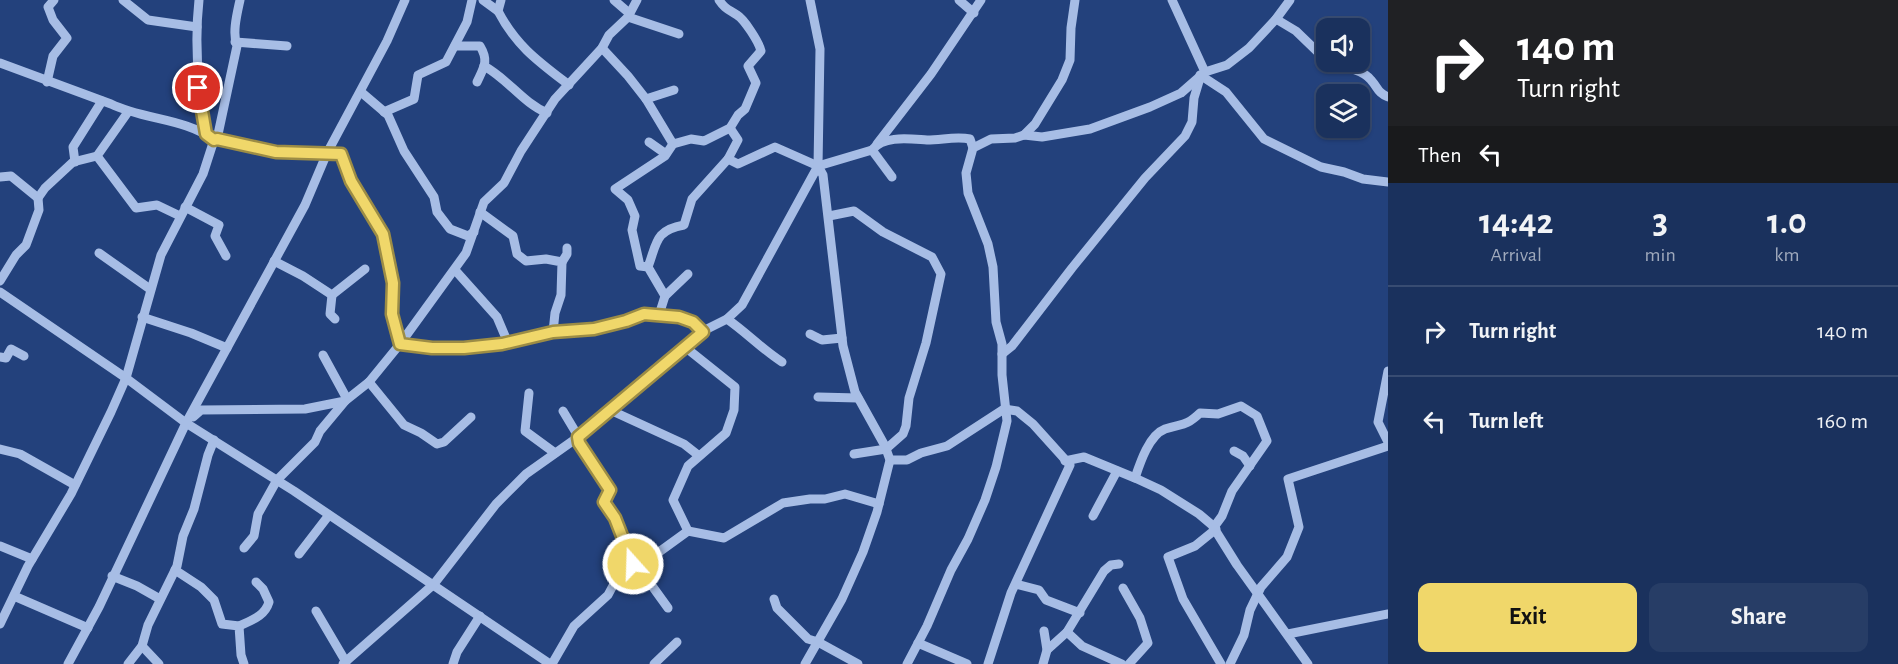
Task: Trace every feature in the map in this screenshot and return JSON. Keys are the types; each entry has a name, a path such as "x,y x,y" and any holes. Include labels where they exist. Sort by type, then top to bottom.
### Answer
{"street":[{"path":"47,82 53,56 67,38 53,20 48,7 54,0"},
{"path":"123,0 148,20 197,27"},
{"path":"199,0 198,88 206,134"},
{"path":"0,624 32,559 75,485 126,378 161,255 203,174 216,139 237,46 235,42 240,0"},
{"path":"68,664 88,628 186,423 305,205 327,153 387,41 405,0"},
{"path":"384,112 414,99 418,75 446,62 467,22 472,0"},
{"path":"483,0 498,11 523,49 569,85"},
{"path":"498,11 501,0"},
{"path":"614,0 628,15 679,34"},
{"path":"244,548 254,536 258,514 277,480 315,442 320,431 346,400 369,382 400,344 466,253 484,202 504,183 521,151 555,99 602,48 609,35 628,15 637,0"},
{"path":"648,267 640,266 632,230 635,216 628,200 615,189 666,154 673,144 691,139 704,141 730,128 745,109 756,83 748,66 761,51 759,44 738,15 725,10 719,0"},
{"path":"316,611 344,663 434,584 496,504 526,474 578,437 703,332 727,319 742,305 818,166 820,49 810,0"},
{"path":"959,0 974,13"},
{"path":"874,147 931,75 981,0"},
{"path":"1024,135 1035,124 1062,80 1070,60 1075,0"},
{"path":"1172,0 1203,74 1226,92 1264,139 1321,167 1363,179 1388,182"},
{"path":"973,148 991,139 1064,134 1112,122 1181,93 1203,74 1227,65 1249,48 1290,0"},
{"path":"1276,19 1296,31 1316,50"},
{"path":"235,42 287,46"},
{"path":"455,46 480,46 486,55 477,82"},
{"path":"602,48 646,99 673,144"},
{"path":"0,63 128,112 175,122 216,139 276,152 341,154 351,181 383,234 393,283 392,314 400,344"},
{"path":"484,66 500,75 536,108 547,113"},
{"path":"1359,72 1370,79 1378,93 1388,97"},
{"path":"1002,354 1012,346 1145,178 1185,136 1192,122 1194,98 1203,74"},
{"path":"185,88 198,88"},
{"path":"646,99 674,90"},
{"path":"361,92 388,116 404,151 434,197 437,212 450,229 468,236 474,232"},
{"path":"75,162 73,147 102,101"},
{"path":"0,281 16,255 26,245 39,210 38,198 45,188 75,162 98,156 128,112"},
{"path":"664,296 648,267 656,240 670,227 684,225 692,199 728,159 738,140 730,128"},
{"path":"818,166 908,137 927,140 961,137 970,139 973,148 966,173 968,193 988,244 993,267 996,322 1002,344 1006,421 996,467 985,500 907,664"},
{"path":"649,142 666,154"},
{"path":"728,159 738,164 775,147 818,166 823,175 842,338 858,398 890,460 879,504 862,552 842,599 805,664"},
{"path":"874,147 892,177"},
{"path":"98,156 136,208 157,205 219,225 215,236 226,256"},
{"path":"0,177 11,176 38,198"},
{"path":"829,216 854,211 883,232 911,244 932,257 941,274 926,343 909,398 903,434 886,449 854,454"},
{"path":"480,212 513,236 517,254 526,261 546,259 562,262"},
{"path":"553,332 555,313 561,295 562,262 567,254 567,248"},
{"path":"99,253 150,289"},
{"path":"274,261 332,295"},
{"path":"335,319 330,314 332,295 365,269"},
{"path":"455,270 497,317 508,343"},
{"path":"660,315 664,296 688,274"},
{"path":"0,292 126,378 186,423 277,480 551,664 574,626 608,595 616,580 633,564 648,560 688,531 724,538 783,503 825,499 845,494 879,504"},
{"path":"400,344 432,348 464,348 508,343 553,332 594,329 644,314 679,317 693,322 703,332"},
{"path":"142,317 227,348"},
{"path":"727,319 782,362"},
{"path":"810,334 822,340 842,338"},
{"path":"685,347 735,387 734,410 726,433 688,466 673,500 688,531"},
{"path":"0,357 6,358 11,349 24,356"},
{"path":"324,355 346,400"},
{"path":"1230,664 1244,635 1250,610 1258,594 1287,557 1299,527 1288,479 1388,444 1378,422 1388,372"},
{"path":"369,382 404,425 437,444 453,435 471,417"},
{"path":"529,393 525,431 555,453"},
{"path":"818,397 858,398"},
{"path":"186,423 201,410 305,409 346,400"},
{"path":"1135,478 1145,450 1162,430 1189,423 1200,413 1218,414 1241,406 1257,416 1267,441 1232,491 1215,528 1195,546 1168,557 1183,599 1221,664"},
{"path":"890,460 907,460 921,453 947,446 1005,409 1017,411 1033,424 1070,465 1011,592 988,664"},
{"path":"610,410 684,444 698,455"},
{"path":"563,411 579,443 610,490 604,502 615,518 633,564 642,572 668,608"},
{"path":"128,664 142,646 148,625 175,570 183,536 194,509 214,440"},
{"path":"0,449 21,454 75,485"},
{"path":"1234,451 1243,456 1250,466"},
{"path":"1065,461 1084,457 1135,478 1180,502 1215,528 1237,565 1308,664"},
{"path":"1093,516 1118,471"},
{"path":"299,554 329,515"},
{"path":"0,546 32,559"},
{"path":"1047,650 1067,632 1104,572 1111,565 1119,564"},
{"path":"175,570 201,587 214,600 222,624 239,626 267,610 269,602 263,589 256,582"},
{"path":"112,576 160,599"},
{"path":"1016,584 1039,590 1046,600 1080,613"},
{"path":"1123,588 1140,618 1148,643 1129,664"},
{"path":"14,596 88,628"},
{"path":"774,599 777,608 808,639 858,664"},
{"path":"0,602 10,606"},
{"path":"1288,634 1388,614"},
{"path":"453,664 457,652 480,616"},
{"path":"239,626 241,655 244,664"},
{"path":"1043,664 1047,650 1044,631"},
{"path":"1067,632 1082,646 1122,664"},
{"path":"654,664 677,642"},
{"path":"918,643 967,664"},
{"path":"142,646 159,664"}],"route":[{"path":"198,88 206,134 214,140 276,152 341,154 351,181 383,234 393,283 392,314 400,344 432,348 464,348 502,344 553,332 594,329 644,314 679,317 693,322 703,332 578,437 579,443 610,490 604,502 615,518 633,564"}]}
